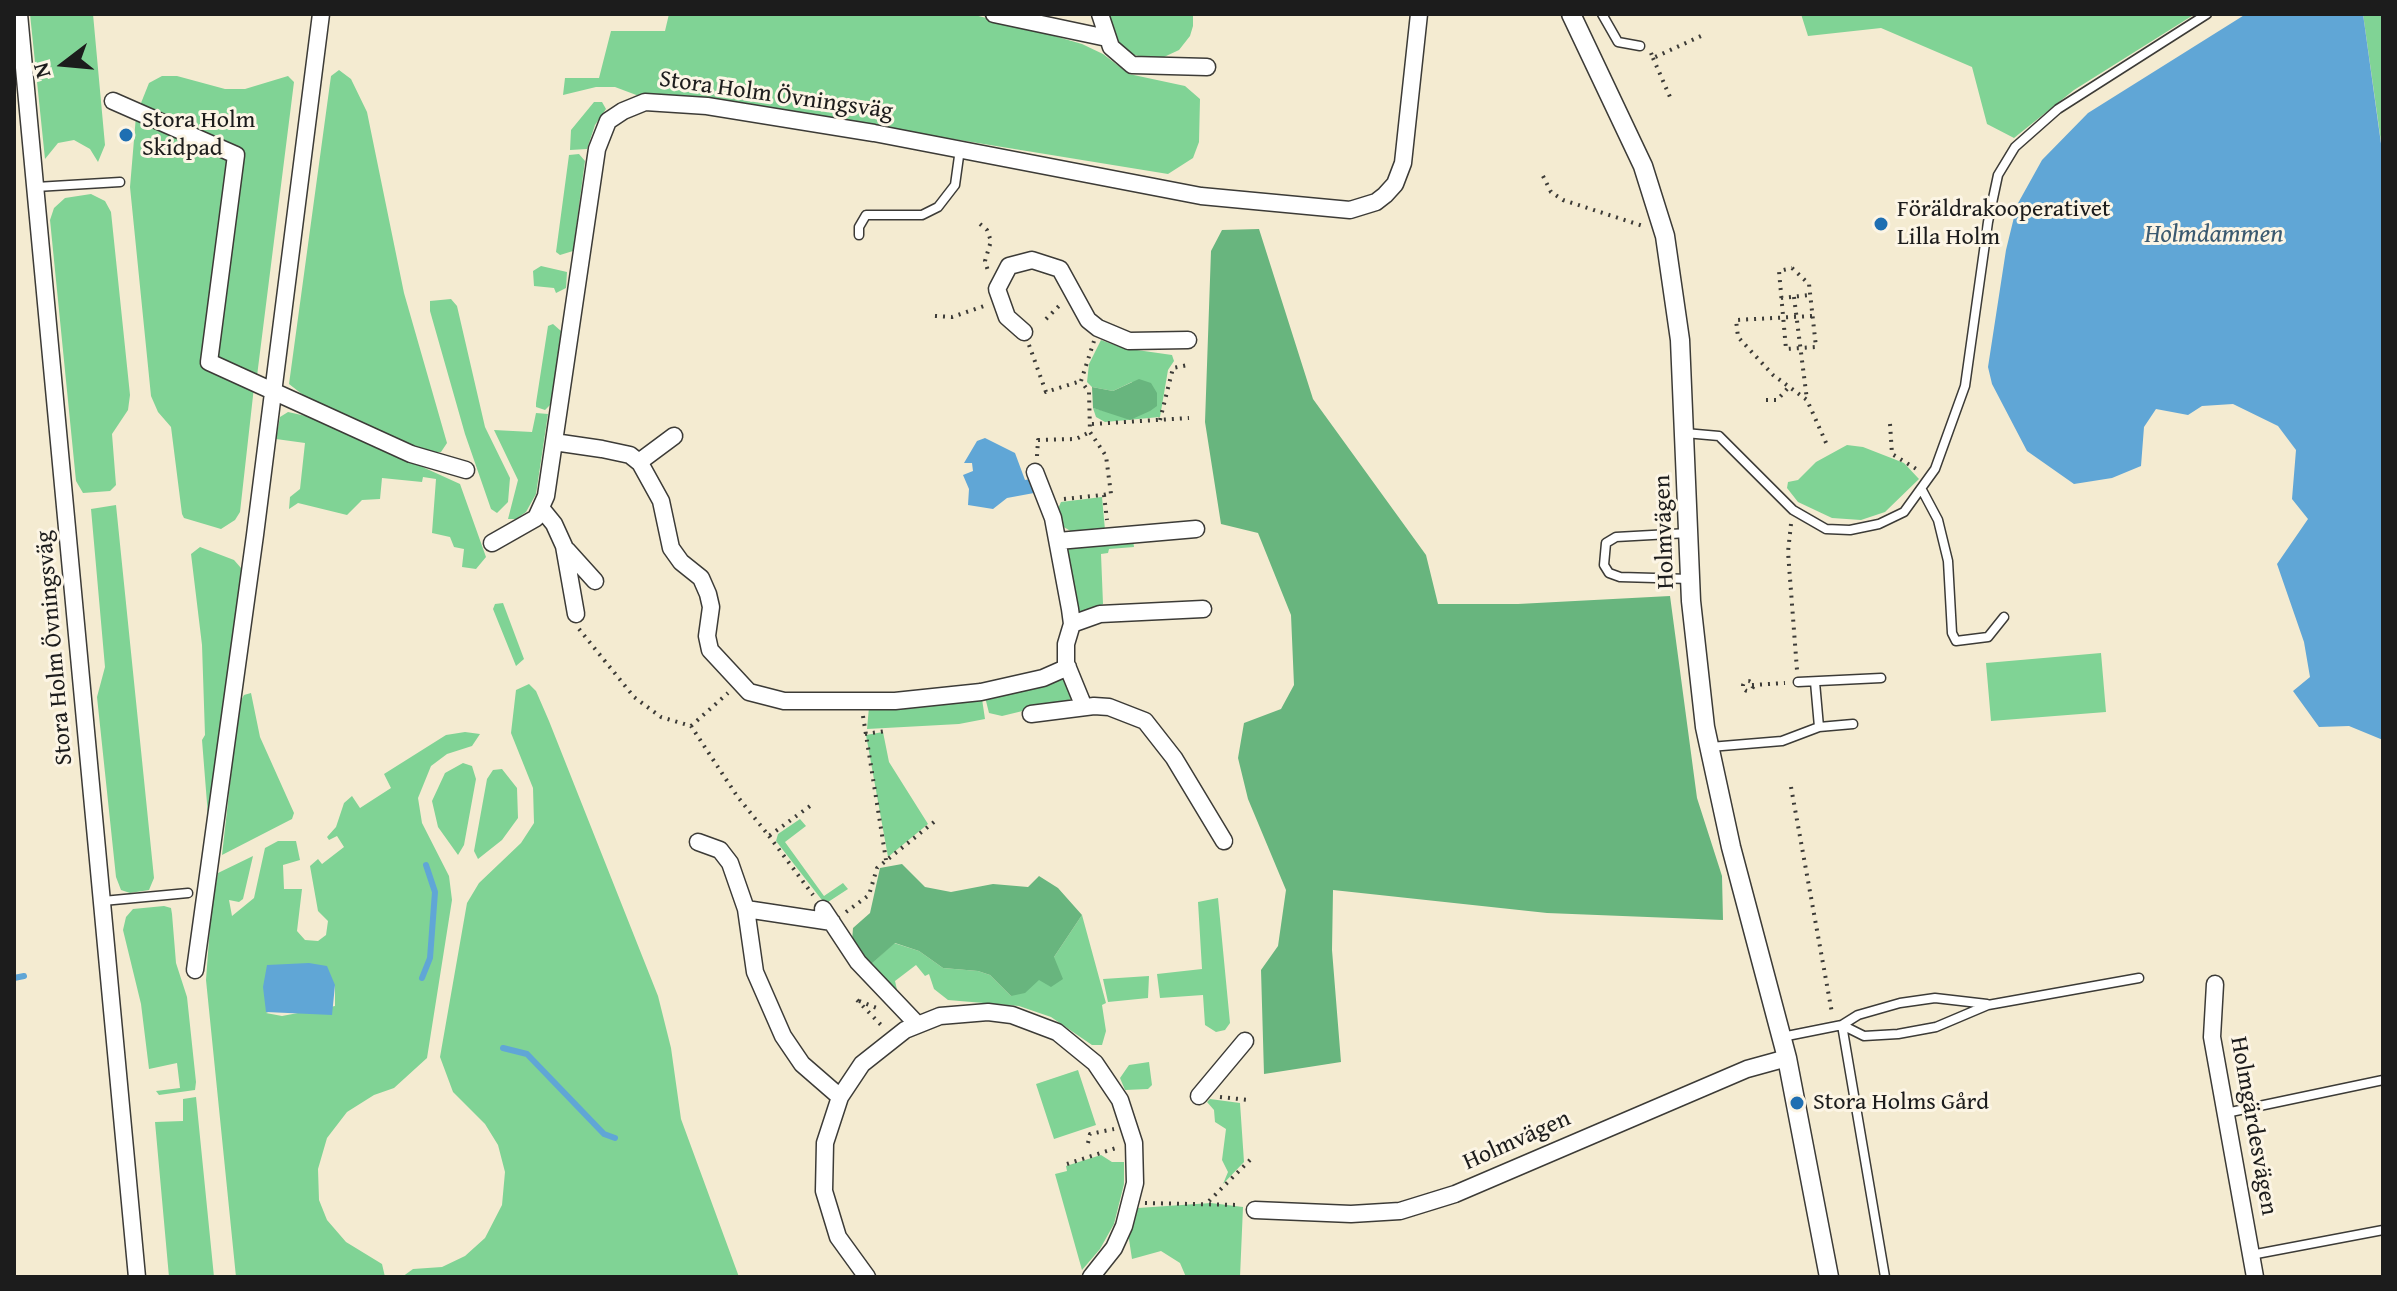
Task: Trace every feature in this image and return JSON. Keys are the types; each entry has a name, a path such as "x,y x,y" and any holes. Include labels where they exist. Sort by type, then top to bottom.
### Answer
{"street":[{"name":"Stora Holm Övningsväg","path":"19,14 137,1277"},
{"path":"195,970 321,14"},
{"path":"994,14 1107,38"},
{"path":"1100,14 1111,47 1132,65 1207,67"},
{"name":"Stora Holm Övningsväg","path":"541,508 554,442 597,149 608,121 623,111 645,102 681,103 960,149 1201,196 1337,211 1365,207 1385,195 1395,184 1403,163 1419,14"},
{"name":"Holmvägen","path":"1571,14 1630,137 1661,222 1672,269 1680,340 1698,679 1731,847 1787,1058 1829,1277"},
{"path":"113,101 236,155 209,362 411,454 466,470"},
{"path":"1024,332 1007,317 1000,301 999,281 1015,263 1032,260 1050,263 1060,269 1088,320 1098,328 1129,341 1188,340"},
{"path":"639,462 674,436"},
{"path":"554,442 630,455 639,462 661,501 671,548 681,562 701,578 708,594 711,607 707,636 710,650 738,684 749,692 784,701 862,703 981,692 1043,678 1068,667"},
{"path":"1035,472 1049,501 1058,541 1072,624 1066,644 1068,667 1084,707"},
{"path":"492,543 536,518 541,508 554,524 564,546 576,614"},
{"path":"1058,541 1196,529"},
{"path":"564,546 595,581"},
{"path":"1072,624 1100,614 1203,609"},
{"path":"1031,714 1084,707 1109,707 1128,713 1158,734 1224,841"},
{"path":"698,842 720,850 730,863 746,909 755,972 783,1036 802,1064 840,1097"},
{"path":"746,909 827,916 858,962 917,1024"},
{"name":"Holmgärdesvägen","path":"2215,984 2212,1037 2255,1277"},
{"path":"867,1277 838,1237 824,1191 825,1143 840,1097 862,1064 893,1037 917,1024 964,1012 1012,1015 1057,1032 1086,1054 1109,1080 1132,1135 1135,1183 1131,1204 1114,1248 1091,1277"},
{"path":"1199,1096 1245,1041"},
{"name":"Holmvägen","path":"1250,1208 1351,1214 1400,1211 1455,1194 1747,1069 1787,1058"}],"lane":[{"path":"1602,14 1618,42 1640,46"},
{"path":"1685,433 1719,436 1793,510 1826,529 1850,530 1879,524 1904,512 1930,477 1965,386 1988,222 1998,175 2023,138 2058,109 2207,14"},
{"path":"859,235 859,227 866,215 922,215 938,207 955,185 960,149"},
{"path":"36,187 120,182"},
{"path":"1922,490 1938,520 1948,561 1952,633 1956,641 1988,637 2004,617"},
{"path":"1689,533 1616,537 1606,543 1604,565 1609,573 1620,577 1691,579"},
{"path":"1798,682 1881,678"},
{"path":"1815,682 1819,727"},
{"path":"1709,747 1782,741 1819,727 1853,724"},
{"path":"103,901 188,893"},
{"path":"1838,1026 1864,1036 1898,1034 1936,1027 1988,1005 2139,978"},
{"path":"1782,1037 1838,1026 1858,1015 1900,1003 1935,998 1988,1005"},
{"path":"1838,1026 1885,1277"},
{"path":"2226,1113 2383,1080"},
{"path":"2251,1255 2383,1230"}],"path":[{"path":"1653,58 1701,36"},
{"path":"1640,46 1646,43 1670,97"},
{"path":"1543,176 1551,192 1563,200 1630,223 1645,226 1661,222"},
{"path":"980,224 987,230 991,241 985,265 999,281"},
{"path":"1792,268 1809,284 1810,295 1816,347 1786,349 1779,271 1792,268"},
{"path":"1781,298 1810,295"},
{"path":"1794,297 1807,400 1827,445"},
{"path":"935,316 952,317 1000,301"},
{"path":"1807,400 1788,388 1738,337 1736,320 1812,316"},
{"path":"1081,381 1098,328"},
{"path":"1024,332 1046,392 1081,381"},
{"path":"1160,420 1173,368 1188,365"},
{"path":"1049,501 1111,494 1106,456 1090,432 1089,392 1081,381"},
{"path":"1766,400 1777,400 1788,388"},
{"path":"1092,424 1189,418"},
{"path":"1890,424 1892,454 1930,477"},
{"path":"1035,472 1038,440 1076,439 1090,432"},
{"path":"1104,495 1108,536"},
{"path":"1752,685 1798,682 1788,552 1793,510"},
{"path":"576,614 573,615 584,637 634,697 661,717 691,726 737,796 827,916 869,895 877,868 934,822"},
{"path":"691,726 738,684"},
{"path":"862,703 886,860"},
{"path":"865,734 886,731"},
{"path":"1791,787 1838,1026"},
{"path":"769,836 810,806"},
{"path":"857,1000 893,1037"},
{"path":"1199,1096 1249,1100"},
{"path":"1088,1143 1090,1134 1132,1135"},
{"path":"1067,1164 1132,1135"},
{"path":"1209,1202 1252,1158"},
{"path":"1131,1204 1209,1202 1250,1208"}],"green space":[{"path":"30,14 93,14 105,145 98,162 90,149 74,140 58,143 45,159"},
{"path":"669,14 970,14 1020,26 1082,44 1103,54 1129,74 1185,86 1200,99 1199,142 1193,158 1168,174 683,95 639,96 615,87 596,87 563,95 565,78 599,78 611,31 665,31"},
{"path":"1109,14 1193,14 1193,26 1190,36 1179,50 1164,57 1147,58 1134,55 1120,45 1113,36"},
{"path":"1801,14 2195,14 2074,90 2014,138 1987,124 1972,67 1881,28 1808,36"},
{"path":"2363,14 2383,14 2383,156"},
{"path":"339,70 351,79 367,112 404,293 447,443 441,452 424,452 307,398 289,384 331,76"},
{"path":"162,76 177,76 225,89 245,89 288,76 294,82 257,376 227,366 215,355 240,153 139,108 149,83"},
{"path":"594,102 602,102 606,109 595,125 587,149 570,150 571,130"},
{"path":"136,116 230,154 205,353 254,387 240,512 235,520 221,529 184,518 171,427 158,412 151,396 130,187"},
{"path":"579,154 585,161 573,251 560,255 556,252 569,155"},
{"path":"91,194 105,201 111,212 130,395 128,410 112,434 116,485 110,491 83,493 76,481 50,220 54,208 65,198"},
{"path":"1259,229 1313,399 1426,555 1438,604 1518,604 1670,596 1697,798 1722,876 1723,920 1547,913 1333,890 1332,950 1341,1062 1264,1074 1261,970 1278,946 1286,890 1248,799 1238,758 1244,723 1281,709 1294,685 1291,615 1258,533 1221,524 1205,422 1211,251 1222,230"},
{"path":"541,266 567,272 566,288 556,293 554,288 534,286 533,271"},
{"path":"451,299 457,306 485,427 510,478 508,502 497,513 491,509 465,434 430,311 430,301"},
{"path":"553,324 561,331 551,404 545,410 536,407 536,403 548,326"},
{"path":"1101,340 1123,348 1172,355 1174,361 1168,370 1160,417 1105,422 1096,417 1093,408 1127,417 1132,382 1113,391 1092,387 1087,382 1089,364"},
{"path":"1139,379 1151,383 1157,393 1157,406 1150,411 1130,420 1093,408 1092,387 1113,391"},
{"path":"288,412 315,418 460,484 486,557 476,569 462,567 464,549 454,547 450,537 432,533 436,479 423,477 422,482 382,478 380,499 362,500 347,515 298,503 289,509 290,497 300,489 305,443 276,439 280,417"},
{"path":"536,413 548,414 536,494 526,512 516,519 508,519 518,480 494,430 532,432"},
{"path":"1847,445 1863,447 1904,463 1919,479 1885,512 1861,520 1832,518 1798,502 1787,488 1788,482 1798,480 1816,462"},
{"path":"1102,497 1105,530 1074,533 1062,526 1057,511 1061,502"},
{"path":"116,505 154,878 149,890 130,893 121,890 116,877 97,697 105,667 91,509"},
{"path":"1133,539 1134,547 1109,549 1108,553 1101,554 1103,604 1078,615 1068,549 1071,546"},
{"path":"200,547 234,560 241,568 243,579 210,841 202,740 205,735 202,645 191,554"},
{"path":"503,603 524,659 516,666 493,609 495,604"},
{"path":"2101,653 2106,712 1991,721 1986,663"},
{"path":"1058,677 1065,678 1072,699 1002,716 989,713 985,697"},
{"path":"529,684 536,691 549,721 658,996 671,1048 681,1119 739,1277 402,1277 413,1269 442,1267 465,1256 485,1238 502,1205 505,1172 498,1145 485,1124 453,1092 440,1057 467,903 479,883 521,843 534,823 533,788 511,733 516,690"},
{"path":"251,693 260,737 294,813 292,819 222,855 239,704 244,695"},
{"path":"982,699 985,719 959,724 867,729 869,707"},
{"path":"465,732 480,734 472,746 447,754 431,766 418,798 422,823 449,876 452,900 427,1058 394,1088 374,1095 347,1112 327,1138 318,1169 319,1200 327,1220 346,1242 382,1264 385,1277 236,1277 206,980 211,912 218,873 253,856 243,899 239,902 229,900 232,916 254,898 265,848 278,841 296,841 300,860 283,865 284,889 302,889 297,931 305,940 318,941 326,935 328,921 318,911 310,866 318,859 322,864 344,847 337,836 329,840 327,837 336,827 344,803 352,796 360,808 391,788 384,774 446,735","holes":["335,985 335,1006 282,1016 266,1013"]},
{"path":"883,732 889,762 928,824 888,857 866,735"},
{"path":"463,763 472,766 476,779 464,845 458,855 438,827 432,801 445,773"},
{"path":"502,769 517,788 518,818 502,840 478,859 474,851 487,779 493,770"},
{"path":"800,819 806,826 785,842 824,896 843,883 848,889 825,904 776,841 778,834"},
{"path":"902,864 925,887 951,892 993,884 1028,887 1039,876 1058,888 1082,915 1054,957 1063,979 1051,987 1039,980 1025,993 1011,996 990,975 943,968 919,951 895,943 869,966 852,941 853,928 870,913 880,868"},
{"path":"1218,898 1230,1023 1225,1030 1216,1032 1205,1025 1203,995 1160,998 1157,974 1202,969 1198,902"},
{"path":"171,908 176,963 187,997 196,1082 195,1090 159,1095 156,1091 180,1088 177,1063 149,1069 141,1004 123,930 126,917 133,909"},
{"path":"1082,915 1106,1003 1102,1005 1106,1031 1102,1045 1092,1045 1051,1017 1019,1006 948,1000 934,989 929,974 925,976 916,965 895,981 898,994 869,966 894,943 919,951 943,968 990,975 1011,996 1054,957"},
{"path":"1149,976 1148,998 1108,1002 1103,979"},
{"path":"1149,1062 1152,1085 1148,1089 1125,1090 1120,1078 1129,1065"},
{"path":"1078,1070 1096,1125 1054,1139 1036,1084"},
{"path":"196,1097 214,1277 169,1277 155,1122 183,1121 183,1099"},
{"path":"1210,1099 1240,1103 1244,1162 1223,1184 1228,1172 1222,1160 1226,1129 1215,1122 1214,1110 1207,1102"},
{"path":"1101,1155 1112,1162 1124,1162 1124,1184 1114,1224 1100,1249 1082,1270 1055,1174 1067,1171 1066,1166"},
{"path":"1211,1203 1243,1207 1240,1277 1186,1277 1180,1263 1161,1251 1132,1259 1128,1233 1138,1208"}],"water":[{"name":"Holmdammen","path":"2246,14 2363,14 2383,158 2383,740 2349,726 2319,727 2293,691 2310,677 2304,642 2277,564 2308,519 2292,499 2296,450 2278,426 2233,404 2202,406 2188,415 2156,409 2144,427 2141,466 2112,478 2074,484 2027,451 1992,384 1988,367 2006,250 2017,205 2042,160 2088,113"},
{"path":"985,438 1015,453 1025,480 1031,479 1034,493 1007,498 993,509 968,505 969,489 963,475 973,471 972,463 964,463 977,441"},
{"path":"309,963 327,966 335,985 332,1015 266,1012 263,987 267,965"}],"waterway":[{"path":"422,978 430,958 435,892 426,865"},
{"path":"14,978 24,976"},
{"path":"503,1048 527,1054 604,1134 615,1138"}],"place":[{"name":"Stora Holm Skidpad","path":"126,135"},
{"name":"Föräldrakooperativet Lilla Holm","path":"1881,224"},
{"name":"Stora Holms Gård","path":"1797,1103"}]}
